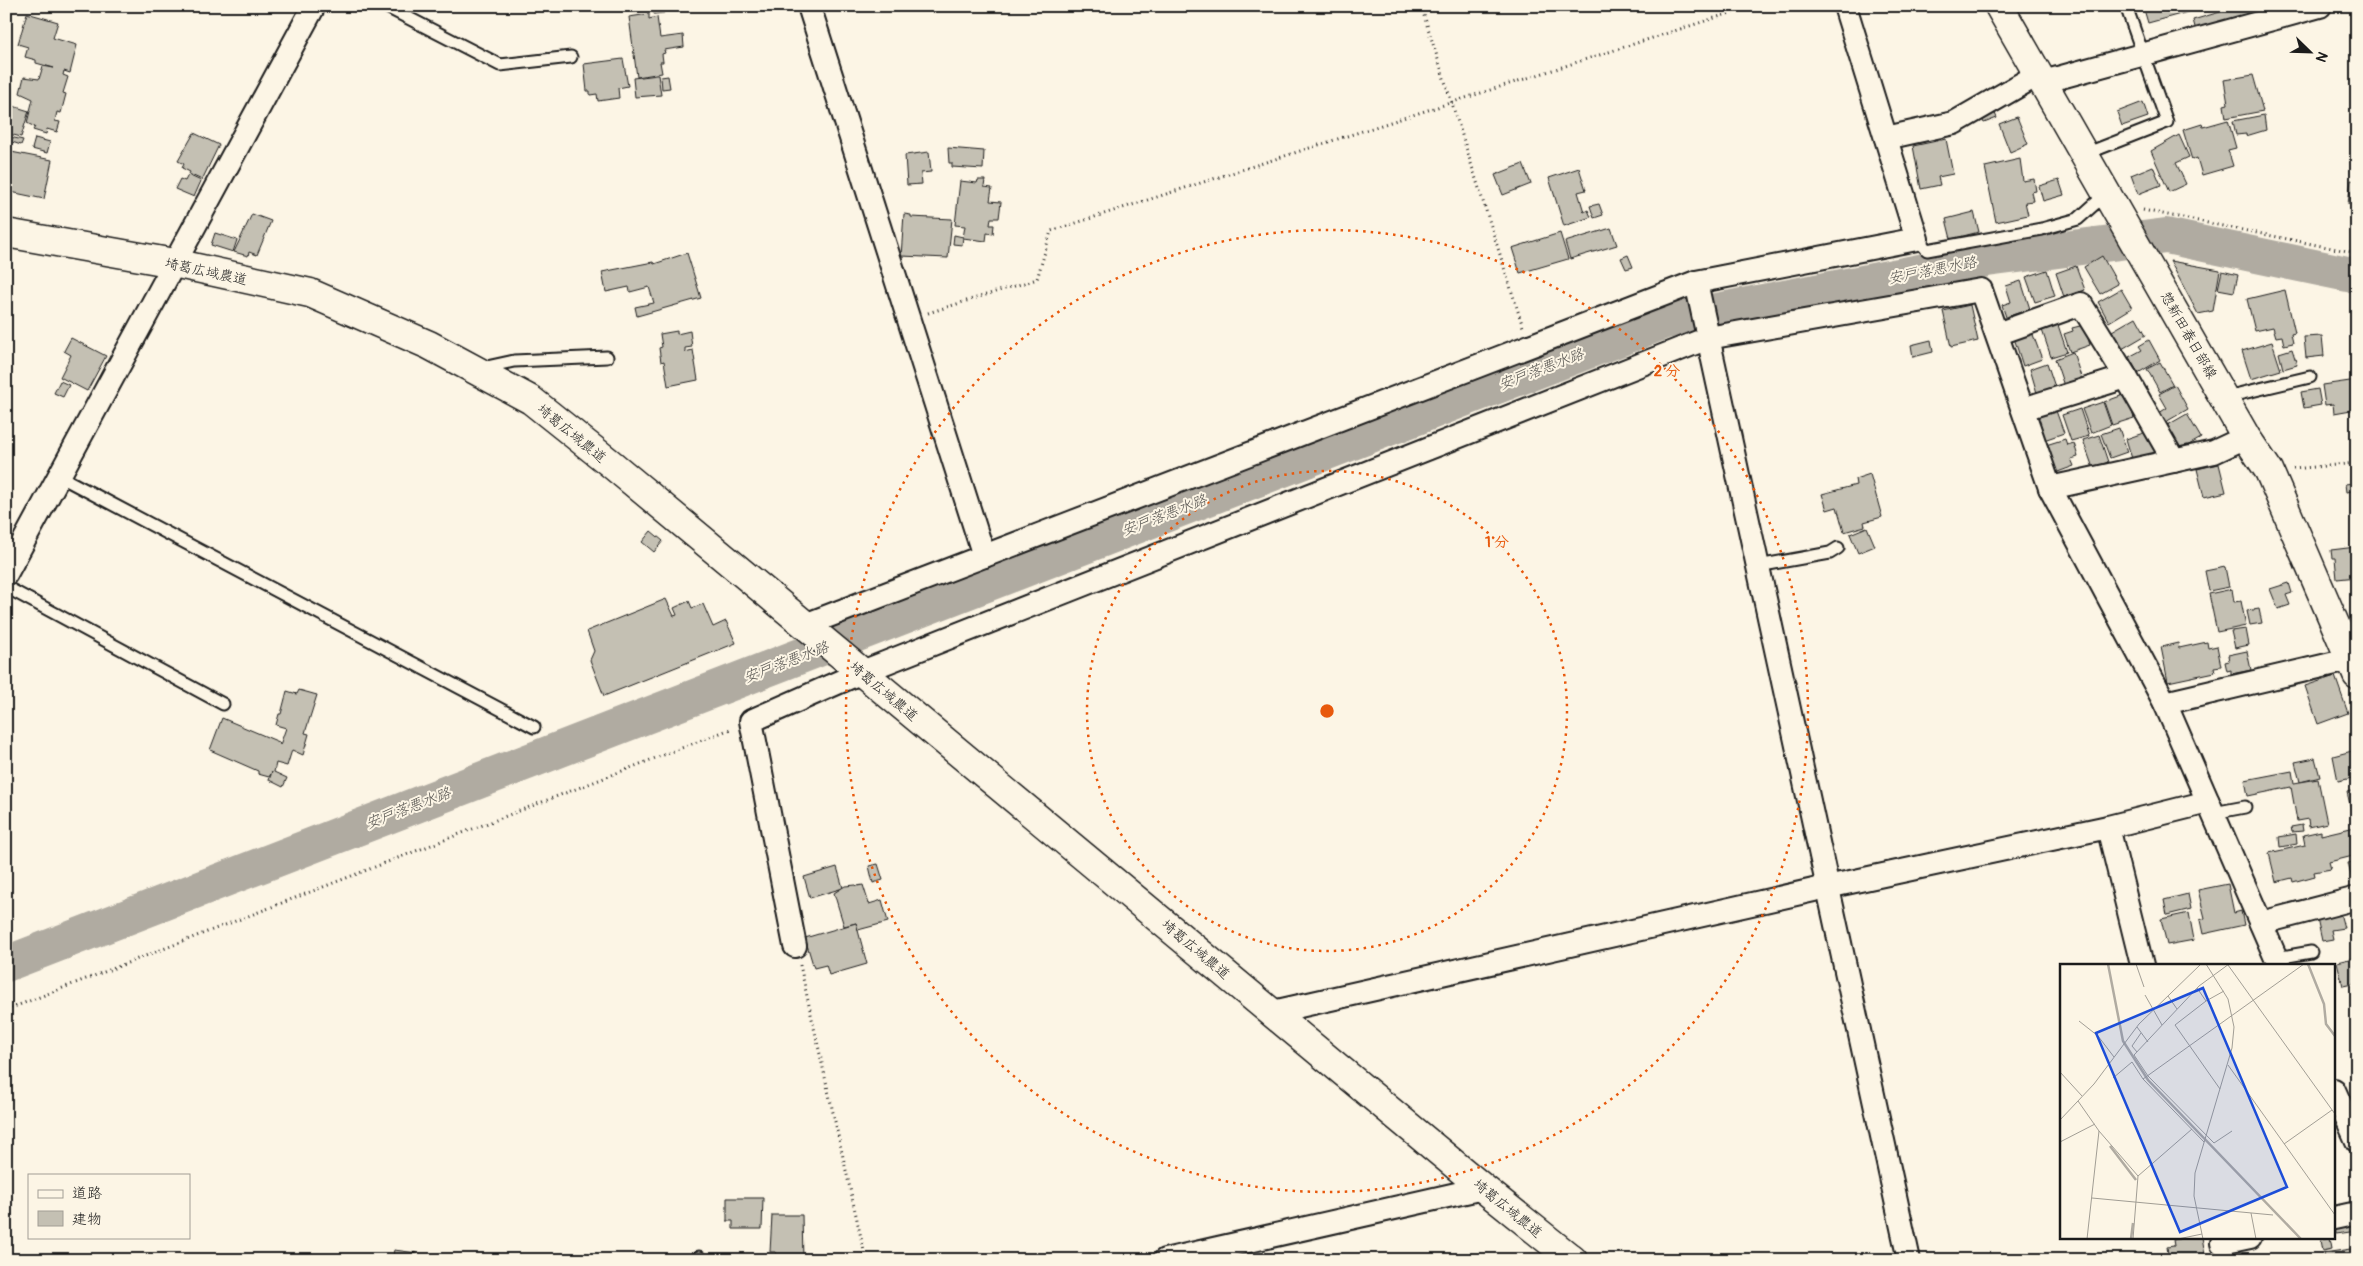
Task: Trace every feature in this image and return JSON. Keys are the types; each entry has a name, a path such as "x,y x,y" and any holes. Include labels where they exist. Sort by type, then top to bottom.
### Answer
{"street":[{"path":"6,574 314,6"},
{"path":"809,6 984,556"},
{"path":"809,629 984,556 1528,344 1696,282 1917,239 1845,6"},
{"path":"1886,138 1954,123 2041,78 2143,54 2320,6"},
{"name":"惣新田春日部線","path":"2004,8 2041,78 2226,397 2246,437 2270,471 2355,664"},
{"name":"埼葛広域農道","path":"6,233 174,263 310,294 429,345 532,400 1572,1260"},
{"path":"1696,282 1910,1260"},
{"path":"795,946 751,721 857,668 1708,338 1981,290 2050,488 2165,702 2278,961"},
{"path":"1997,334 2081,304 2126,377 2174,461"},
{"path":"2023,409 2126,377"},
{"path":"2050,488 2214,452 2246,437"},
{"path":"2165,702 2355,664"},
{"path":"1273,1012 1827,887 2108,827 2211,808"},
{"path":"2108,827 2142,964"},
{"path":"2261,923 2357,898"},
{"path":"2336,1094 2357,1141"},
{"path":"1165,1260 1483,1188"},
{"path":"2336,1218 2357,1213"},
{"path":"2222,1247 2247,1238"}],"lane":[{"path":"385,6 500,65 571,57"},
{"path":"2085,154 2167,122 2126,6"},
{"path":"1917,239 1928,250 2042,229 2078,219 2110,198"},
{"path":"475,370 514,361 607,357"},
{"path":"2226,397 2310,377"},
{"path":"59,476 534,728"},
{"path":"1758,566 1830,553 1838,548"},
{"path":"6,587 222,704"},
{"path":"2211,808 2246,806"},
{"path":"2278,961 2311,952"}],"path":[{"path":"1421,6 1528,344"},
{"path":"908,319 1038,279 1052,231 1752,6"},
{"path":"2110,198 2357,253"},
{"path":"2270,471 2357,463"},
{"path":"6,1010 751,721"},
{"path":"795,946 866,1260"}],"building":[{"path":"653,6 663,6 664,13 654,14"},
{"path":"2143,6 2186,6 2188,12 2148,23"},
{"path":"2240,6 2255,6 2259,19 2198,38 2193,20"},
{"path":"27,13 58,22 53,38 77,45 70,73 64,71 63,75 68,77 63,93 66,94 61,113 57,112 55,121 60,122 57,132 47,129 46,134 33,130 35,127 27,123 33,99 20,93 24,77 39,79 43,66 54,68 36,63 36,60 25,57 28,47 18,44"},
{"path":"649,14 649,19 657,17 660,38 683,35 684,47 664,50 665,53 662,54 663,62 660,62 662,73 637,77 629,17"},
{"path":"623,59 628,86 618,88 619,98 598,101 597,94 590,95 590,91 587,91 584,64"},
{"path":"658,75 661,95 635,97 633,78"},
{"path":"2253,75 2263,111 2226,118 2224,105 2228,104 2224,80"},
{"path":"668,76 670,88 662,89 661,77"},
{"path":"2143,102 2148,117 2122,126 2117,112"},
{"path":"13,106 29,111 21,137 6,133 6,113 10,114"},
{"path":"1993,109 1997,118 1984,123 1980,115"},
{"path":"2264,115 2266,130 2246,136 2246,134 2236,135 2233,121"},
{"path":"2017,117 2028,144 2010,152 1999,124"},
{"path":"2228,120 2236,148 2228,150 2233,166 2202,175 2197,158 2192,160 2183,130 2202,124 2203,127"},
{"path":"194,133 219,145 202,180 189,174 190,172 182,168 184,164 178,161"},
{"path":"2179,135 2189,157 2176,163 2186,184 2169,192 2151,151"},
{"path":"10,137 23,140 21,145 9,141"},
{"path":"35,138 50,142 47,153 32,149"},
{"path":"1946,139 1953,174 1938,177 1940,185 1921,189 1913,146"},
{"path":"948,148 984,151 983,169 952,167 952,163 949,163"},
{"path":"6,151 52,160 44,199 6,191"},
{"path":"929,152 931,172 921,173 922,184 907,185 905,155"},
{"path":"2020,159 2023,181 2034,179 2036,191 2031,192 2033,201 2025,202 2028,215 1996,222 1985,167"},
{"path":"1523,164 1531,184 1503,195 1495,175"},
{"path":"2153,166 2161,185 2138,194 2131,175"},
{"path":"1579,168 1586,190 1578,192 1584,212 1588,210 1591,217 1564,226 1549,178"},
{"path":"188,175 201,181 194,197 175,189 180,179 185,181"},
{"path":"978,180 985,180 984,187 992,188 990,201 1001,202 999,218 991,218 990,225 994,225 993,234 987,233 986,241 963,238 965,226 955,225 960,181 977,183"},
{"path":"2059,180 2064,195 2043,201 2039,186"},
{"path":"2351,180 2357,181 2357,204 2348,204"},
{"path":"1599,204 1603,215 1594,218 1590,206"},
{"path":"1974,212 1979,232 1951,239 1946,219"},
{"path":"252,214 271,221 257,255 249,252 248,256 234,252"},
{"path":"904,214 911,215 911,217 952,219 948,258 901,256"},
{"path":"1611,228 1617,245 1570,259 1565,242"},
{"path":"215,233 237,240 233,252 211,245"},
{"path":"1560,233 1568,259 1520,273 1512,248"},
{"path":"954,235 963,237 962,245 953,244"},
{"path":"687,253 701,298 637,316 635,307 654,303 649,287 630,292 629,287 606,292 602,272 653,262 654,264"},
{"path":"1628,255 1633,267 1626,269 1621,258"},
{"path":"2102,256 2118,284 2100,294 2084,267"},
{"path":"2170,261 2220,270 2213,311 2198,314"},
{"path":"2076,266 2085,290 2064,297 2056,273"},
{"path":"2047,270 2055,296 2035,302 2026,277"},
{"path":"2222,271 2238,275 2234,292 2218,289"},
{"path":"2021,281 2030,309 2006,317 2002,305 2011,302 2006,286"},
{"path":"2121,289 2132,308 2109,322 2098,302"},
{"path":"2285,290 2295,333 2291,334 2293,343 2284,345 2282,336 2276,337 2273,327 2255,331 2247,299"},
{"path":"1970,305 1978,341 1951,347 1943,311"},
{"path":"2136,317 2146,335 2122,349 2112,331"},
{"path":"2057,322 2067,352 2051,357 2041,327"},
{"path":"2084,325 2090,345 2070,352 2064,334 2073,331 2072,328"},
{"path":"677,331 677,334 690,331 692,347 685,348 685,352 693,350 698,380 668,386 664,361 661,362 659,348 662,347 660,334"},
{"path":"2032,332 2042,359 2023,366 2014,338"},
{"path":"2322,336 2324,356 2306,358 2304,337"},
{"path":"71,338 106,356 87,391 60,377 71,355 64,351"},
{"path":"1931,340 1933,352 1913,357 1911,345"},
{"path":"2149,340 2160,360 2138,373 2129,357 2142,350 2139,346"},
{"path":"2272,342 2281,370 2251,379 2242,351"},
{"path":"2292,349 2297,365 2283,369 2279,353"},
{"path":"2073,352 2082,380 2064,386 2055,359"},
{"path":"2160,362 2173,385 2160,392 2147,369"},
{"path":"2047,363 2055,387 2037,393 2030,369"},
{"path":"2357,380 2357,409 2334,413 2333,404 2325,405 2322,385"},
{"path":"60,381 69,385 63,397 54,393"},
{"path":"2175,385 2188,409 2164,423 2159,413 2167,408 2159,394"},
{"path":"2318,389 2321,405 2304,408 2301,392"},
{"path":"2126,394 2134,418 2112,425 2104,402"},
{"path":"2103,402 2111,425 2091,433 2082,409"},
{"path":"2055,408 2064,433 2041,441 2033,416"},
{"path":"2080,409 2089,436 2071,441 2062,415"},
{"path":"2187,414 2201,438 2180,450 2166,426"},
{"path":"2119,428 2127,452 2110,458 2101,434"},
{"path":"2149,431 2157,454 2133,462 2126,439"},
{"path":"2099,435 2108,462 2093,468 2083,440"},
{"path":"2065,439 2067,445 2074,443 2078,457 2071,459 2074,466 2055,473 2046,445"},
{"path":"2219,464 2226,492 2204,497 2197,469"},
{"path":"1870,474 1882,517 1864,522 1865,526 1844,532 1837,507 1827,510 1822,494 1856,485 1855,479"},
{"path":"2353,483 2354,491 2346,492 2345,484"},
{"path":"2357,496 2357,537 2352,497"},
{"path":"1867,527 1875,546 1858,553 1850,534"},
{"path":"651,531 663,541 654,552 642,542"},
{"path":"2356,547 2357,577 2337,579 2335,558 2332,558 2331,550"},
{"path":"2225,567 2229,587 2209,591 2205,571"},
{"path":"2289,583 2292,593 2286,595 2290,605 2278,609 2270,589"},
{"path":"2232,589 2234,602 2241,601 2246,626 2217,632 2209,594"},
{"path":"666,599 674,616 677,615 674,608 689,601 692,608 703,604 713,627 726,621 736,643 604,696 590,660 594,651 587,631"},
{"path":"2259,609 2262,623 2250,625 2247,611"},
{"path":"2246,629 2249,645 2235,648 2231,631"},
{"path":"2207,642 2208,648 2217,646 2221,666 2214,667 2215,672 2168,682 2161,647 2178,643 2179,648"},
{"path":"2247,651 2251,670 2231,674 2231,670 2227,671 2225,662 2229,661 2228,655"},
{"path":"2335,676 2348,713 2318,724 2305,686"},
{"path":"299,690 317,695 305,733 309,734 303,755 292,750 287,766 276,763 274,772 287,778 283,787 269,780 272,772 269,777 258,774 258,771 210,750 222,718 279,742 280,745 286,728 276,725 279,714 281,714 287,691 297,694"},
{"path":"2352,751 2357,777 2338,781 2333,756"},
{"path":"2315,758 2320,777 2300,782 2295,762"},
{"path":"2292,771 2294,783 2318,779 2327,823 2309,827 2308,819 2297,821 2291,787 2248,796 2245,780"},
{"path":"2357,790 2357,816 2353,817 2347,792"},
{"path":"2302,825 2303,831 2292,832 2291,827"},
{"path":"2355,827 2357,855 2329,862 2331,869 2314,872 2315,876 2293,882 2292,878 2276,882 2269,853 2305,845 2303,835 2321,831 2321,835"},
{"path":"2296,834 2297,844 2280,847 2279,837"},
{"path":"2357,861 2357,891 2355,892 2348,863"},
{"path":"878,864 883,880 873,883 869,866"},
{"path":"837,867 843,888 810,898 804,877"},
{"path":"2228,884 2234,913 2241,911 2244,925 2203,934 2200,920 2205,918 2198,890"},
{"path":"863,885 869,904 882,900 888,922 858,930 856,923 844,926 834,893 845,886"},
{"path":"2188,894 2191,909 2167,915 2164,900"},
{"path":"2189,913 2194,940 2167,945 2161,919"},
{"path":"2340,913 2344,928 2331,930 2333,939 2322,941 2317,918"},
{"path":"856,923 867,964 829,975 826,965 814,968 805,938"},
{"path":"2357,957 2357,983 2343,986 2337,962"},
{"path":"727,1198 763,1198 762,1229 733,1229 733,1221 727,1221"},
{"path":"772,1215 802,1215 803,1260 776,1260 776,1252 770,1252"},
{"path":"2357,1223 2357,1231 2336,1234 2336,1227"},
{"path":"2202,1238 2206,1260 2169,1260 2167,1247 2174,1246 2173,1240"},
{"path":"2330,1238 2332,1249 2323,1251 2321,1240"},
{"path":"2357,1248 2357,1260 2325,1260 2324,1253"},
{"path":"394,1250 417,1253 416,1260 392,1260"}],"waterway":[{"name":"安戸落悪水路","path":"6,964 1665,321 1987,259 2166,236 2357,276"}]}
